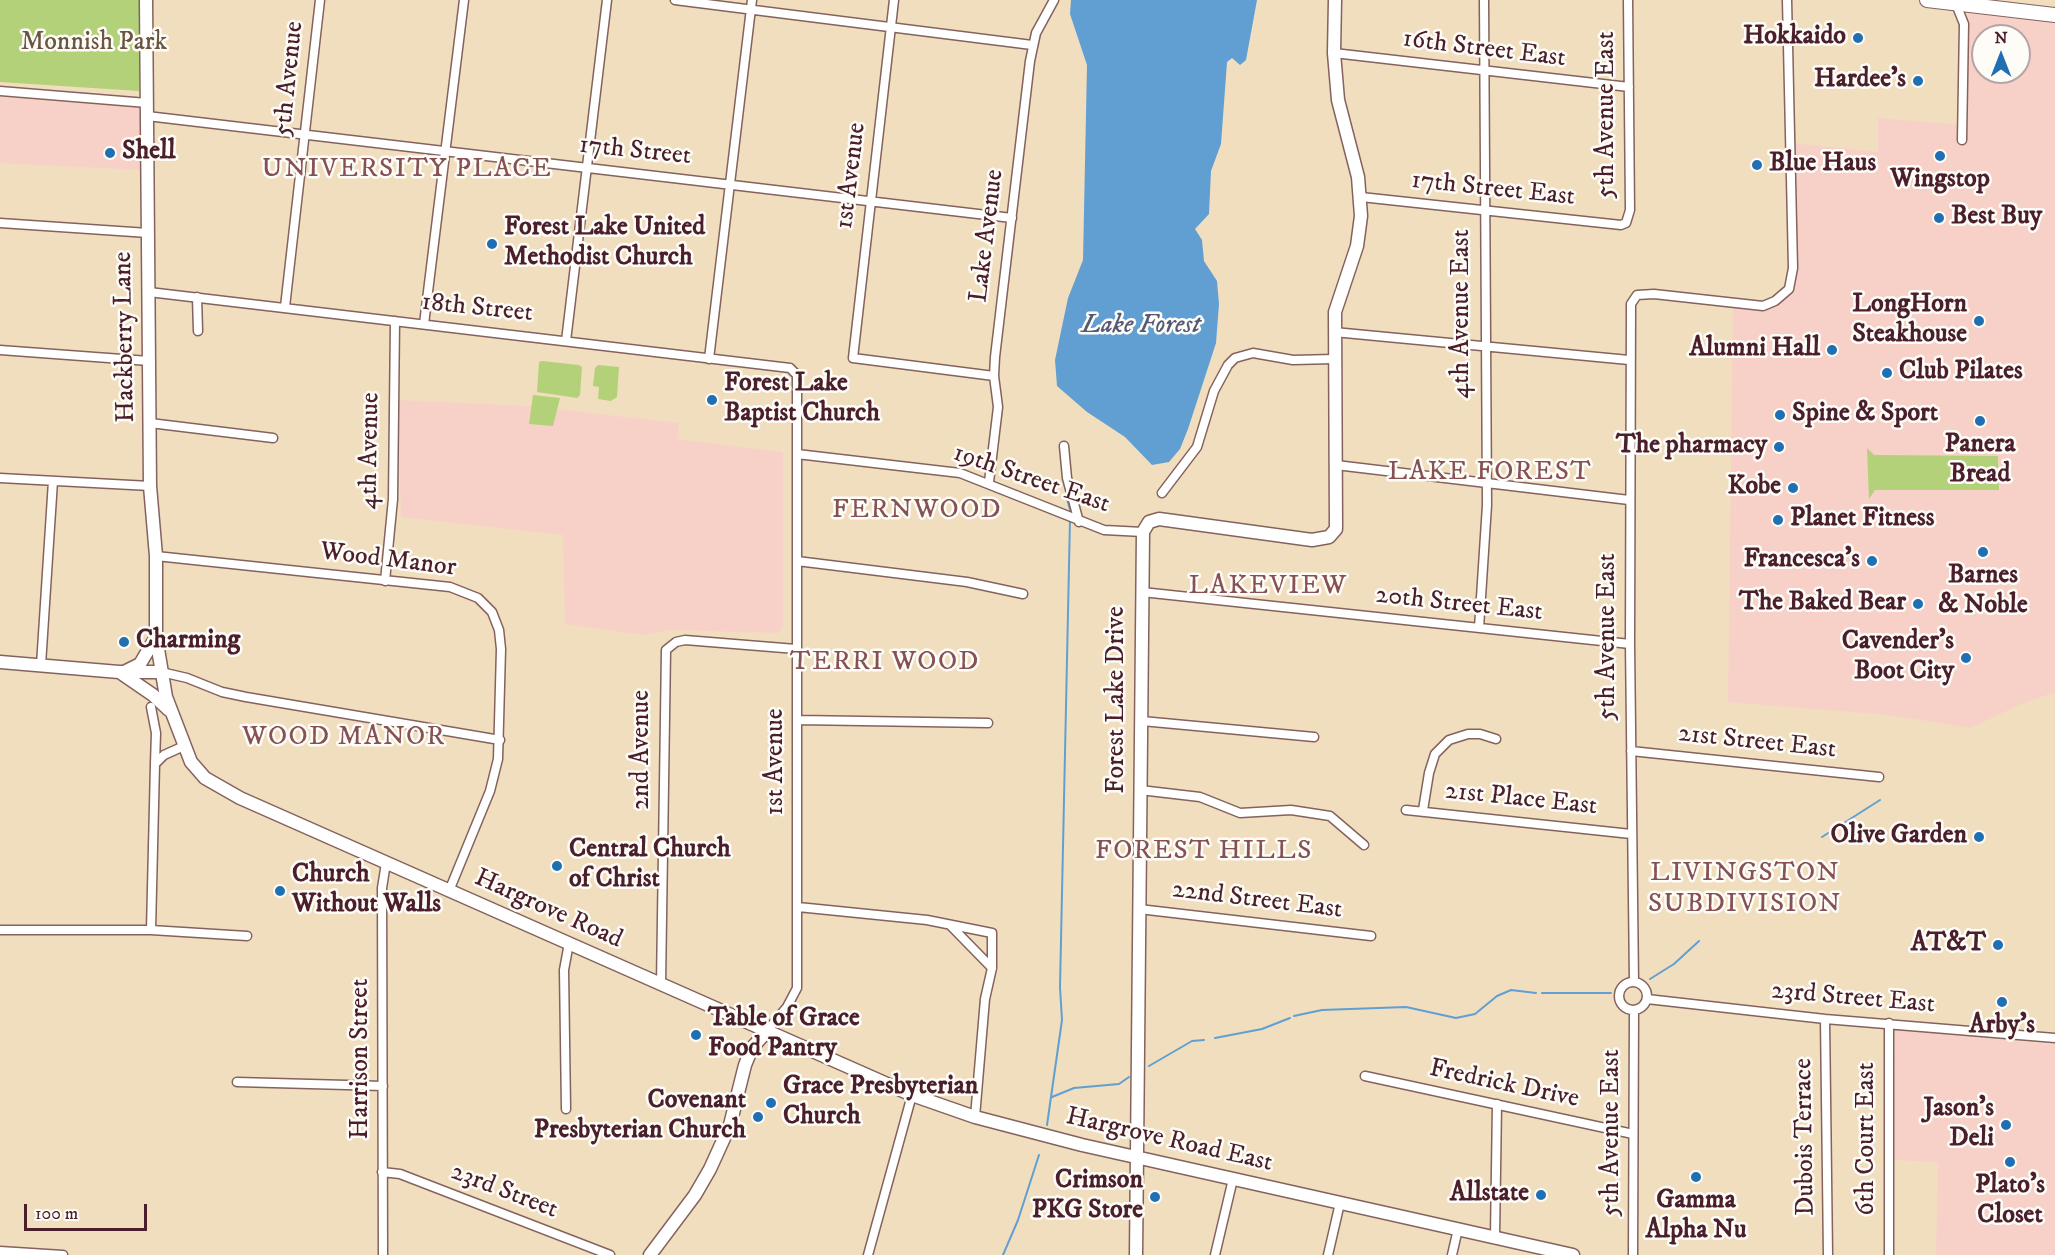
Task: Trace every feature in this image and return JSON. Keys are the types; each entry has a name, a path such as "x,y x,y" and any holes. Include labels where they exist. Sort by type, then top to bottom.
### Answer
{"main road":[{"name":"Hackberry Lane","path":"146,0 150,486 156,555 156,637 161,672"},
{"path":"1143,532 1149,522 1159,519 1321,540 1329,537 1336,529 1335,312 1357,246 1361,197 1338,100 1334,53 1335,0"},
{"path":"1927,0 2055,15"},
{"name":"Forest Lake Drive","path":"1136,1249 1143,532"},
{"path":"119,672 140,664 156,637"},
{"path":"0,662 119,672 161,672"},
{"path":"119,672 153,695 172,713"},
{"name":"Hargrove Road","path":"161,672 184,746 197,770 222,789 766,1032"},
{"path":"650,1255 695,1195 710,1169 729,1125 745,1065 752,1048 766,1032"},
{"name":"Hargrove Road East","path":"766,1032 912,1095 975,1117 1136,1157 1574,1255"}],"street":[{"name":"5th Avenue","path":"285,307 320,0"},
{"path":"424,324 464,0"},
{"path":"566,341 607,0"},
{"path":"675,0 1032,45"},
{"path":"708,359 752,0"},
{"name":"1st Avenue","path":"894,0 869,200 853,358 994,376"},
{"name":"Lake Avenue","path":"989,482 998,407 994,376 1032,45 1040,23 1054,0"},
{"name":"4th Avenue East","path":"1479,628 1486,544 1484,0"},
{"name":"5th Avenue East","path":"1621,225 1629,218 1630,210 1628,0"},
{"name":"5th Avenue East","path":"1634,982 1629,500 1630,304 1637,295 1654,294 1763,306 1785,294 1792,279 1787,0"},
{"path":"1956,4 1964,24 1962,140"},
{"path":"1964,24 1969,16 1982,7"},
{"name":"16th Street East","path":"1334,53 1629,87"},
{"path":"0,91 147,103"},
{"name":"17th Street","path":"147,116 1012,218"},
{"name":"17th Street East","path":"1361,197 1621,225"},
{"path":"0,223 148,233"},
{"name":"18th Street","path":"148,292 790,368 797,375"},
{"path":"197,297 198,331"},
{"name":"4th Avenue","path":"385,581 393,499 394,321"},
{"path":"1334,332 1629,360"},
{"path":"0,350 148,361"},
{"path":"1162,493 1197,447 1214,392 1228,365 1235,358 1253,353 1293,360 1334,359"},
{"name":"1st Avenue","path":"766,1032 787,1007 797,988 799,720 796,649 797,375"},
{"path":"150,423 273,438"},
{"path":"1064,446 1067,478 1080,522"},
{"name":"19th Street East","path":"797,454 950,471 989,482 1058,513 1104,530 1143,532"},
{"path":"1336,465 1629,500"},
{"path":"0,478 150,486"},
{"path":"41,665 53,481"},
{"name":"Wood Manor","path":"156,555 460,590 478,598 492,612 501,639 500,740 490,791 449,891"},
{"path":"797,561 967,582 1023,594"},
{"name":"20th Street East","path":"1142,592 1630,644"},
{"name":"2nd Avenue","path":"661,985 666,650 676,642 685,640 796,649"},
{"path":"161,672 188,678 222,692 246,697 500,740"},
{"path":"151,707 156,733 151,930"},
{"path":"799,720 988,723"},
{"path":"1142,721 1314,737"},
{"path":"1423,810 1429,773 1435,754 1449,740 1468,734 1480,734 1496,739"},
{"path":"155,764 164,755 184,746"},
{"name":"21st Street East","path":"1631,751 1879,777"},
{"path":"1140,790 1200,796 1240,813 1291,810 1330,816 1364,845"},
{"name":"21st Place East","path":"1406,810 1423,810 1631,834"},
{"name":"Harrison Street","path":"383,1255 382,888 386,864"},
{"path":"798,907 927,920 992,933 992,968 987,988 975,1117"},
{"name":"22nd Street East","path":"1138,909 1371,936"},
{"path":"951,925 992,968"},
{"path":"0,930 151,930 247,936"},
{"path":"566,1109 564,970 569,943"},
{"path":"1634,982 1643,986 1647,999 1642,1007 1634,1010 1624,1006 1620,997 1623,987 1634,982"},
{"name":"23rd Street East","path":"1647,999 1825,1018 2055,1038"},
{"name":"5th Avenue East","path":"1633,1255 1634,1010"},
{"name":"Dubois Terrace","path":"1825,1018 1828,1255"},
{"name":"6th Court East","path":"1889,1023 1889,1255"},
{"name":"Fredrick Drive","path":"1365,1076 1633,1134"},
{"path":"237,1082 383,1086"},
{"path":"868,1255 912,1095"},
{"path":"1494,1237 1497,1104"},
{"name":"23rd Street","path":"382,1172 400,1174 610,1255"},
{"path":"1215,1255 1233,1179"},
{"path":"1328,1255 1340,1203"},
{"path":"1452,1255 1458,1229"},
{"path":"0,1251 63,1255"}],"shaded area":[{"path":"1969,10 2055,17 2055,692 2021,704 1971,728 1889,715 1728,702 1733,304 1763,306 1790,285 1790,143 1878,152 1878,118 1962,125"},
{"path":"0,97 142,108 141,170 0,163"},
{"path":"398,400 527,406 679,423 677,439 783,452 783,625 779,633 669,630 643,635 565,624 563,535 401,517"},
{"path":"1895,1029 2055,1045 2055,1255 1936,1255 1938,1162 1892,1160"}],"green space":[{"name":"Monnish Park","path":"0,0 139,0 139,91 0,82"},
{"path":"539,362 582,367 580,395 577,398 537,392"},
{"path":"598,365 619,367 617,397 611,401 598,399 599,387 593,386 595,368"},
{"path":"533,395 560,398 553,426 529,424"},
{"path":"1867,448 1874,455 1998,456 1999,490 1875,490 1869,499"}],"water":[{"name":"Lake Forest","path":"1071,0 1257,0 1246,60 1240,65 1232,58 1227,62 1221,144 1211,171 1209,214 1195,229 1202,240 1204,261 1217,281 1219,304 1216,343 1188,429 1180,449 1169,462 1152,465 1125,437 1087,412 1057,386 1055,360 1068,298 1083,260 1087,65 1070,14"}],"waterway":[{"path":"1067,499 1071,513"},
{"path":"1047,1125 1062,1020 1060,987 1070,519"},
{"path":"1822,837 1880,800"},
{"path":"1650,979 1674,964 1699,941"},
{"path":"1294,1016 1322,1010 1406,1007 1456,1018 1475,1014 1497,996 1511,990 1536,993"},
{"path":"1542,993 1611,993"},
{"path":"1215,1038 1262,1029 1290,1018"},
{"path":"1149,1066 1192,1041 1204,1040"},
{"path":"1052,1097 1074,1088 1119,1084 1129,1077"},
{"path":"1003,1255 1018,1220 1039,1155"}],"place":[{"name":"Hokkaido","path":"1858,38"},
{"name":"Hardee's","path":"1918,81"},
{"name":"Shell","path":"110,153"},
{"name":"Wingstop","path":"1940,156"},
{"name":"Blue Haus","path":"1757,165"},
{"name":"Best Buy","path":"1939,218"},
{"name":"Forest Lake United Methodist Church","path":"492,244"},
{"name":"LongHorn Steakhouse","path":"1979,321"},
{"name":"Alumni Hall","path":"1832,350"},
{"name":"Club Pilates","path":"1887,373"},
{"name":"Forest Lake Baptist Church","path":"712,400"},
{"name":"Spine & Sport","path":"1780,415"},
{"name":"Panera Bread","path":"1980,421"},
{"name":"The pharmacy","path":"1779,447"},
{"name":"Kobe","path":"1793,488"},
{"name":"Planet Fitness","path":"1778,520"},
{"name":"Barnes & Noble","path":"1983,552"},
{"name":"Francesca's","path":"1872,561"},
{"name":"The Baked Bear","path":"1918,604"},
{"name":"Charming","path":"124,642"},
{"name":"Cavender's Boot City","path":"1966,658"},
{"name":"Olive Garden","path":"1979,837"},
{"name":"Central Church of Christ","path":"557,866"},
{"name":"Church Without Walls","path":"280,891"},
{"name":"AT&T","path":"1998,945"},
{"name":"Arby's","path":"2002,1002"},
{"name":"Table of Grace Food Pantry","path":"696,1035"},
{"name":"Grace Presbyterian Church","path":"771,1103"},
{"name":"Covenant Presbyterian Church","path":"758,1117"},
{"name":"Jason's Deli","path":"2006,1125"},
{"name":"Plato's Closet","path":"2010,1162"},
{"name":"Gamma Alpha Nu","path":"1696,1177"},
{"name":"Allstate","path":"1541,1195"},
{"name":"Crimson PKG Store","path":"1155,1197"}],"district":[{"name":"UNIVERSITY PLACE","path":"407,170"},
{"name":"LAKE FOREST","path":"1490,473"},
{"name":"FERNWOOD","path":"917,511"},
{"name":"LAKEVIEW","path":"1268,587"},
{"name":"TERRI WOOD","path":"885,663"},
{"name":"WOOD MANOR","path":"344,738"},
{"name":"FOREST HILLS","path":"1204,852"},
{"name":"LIVINGSTON SUBDIVISION","path":"1745,890"}]}
